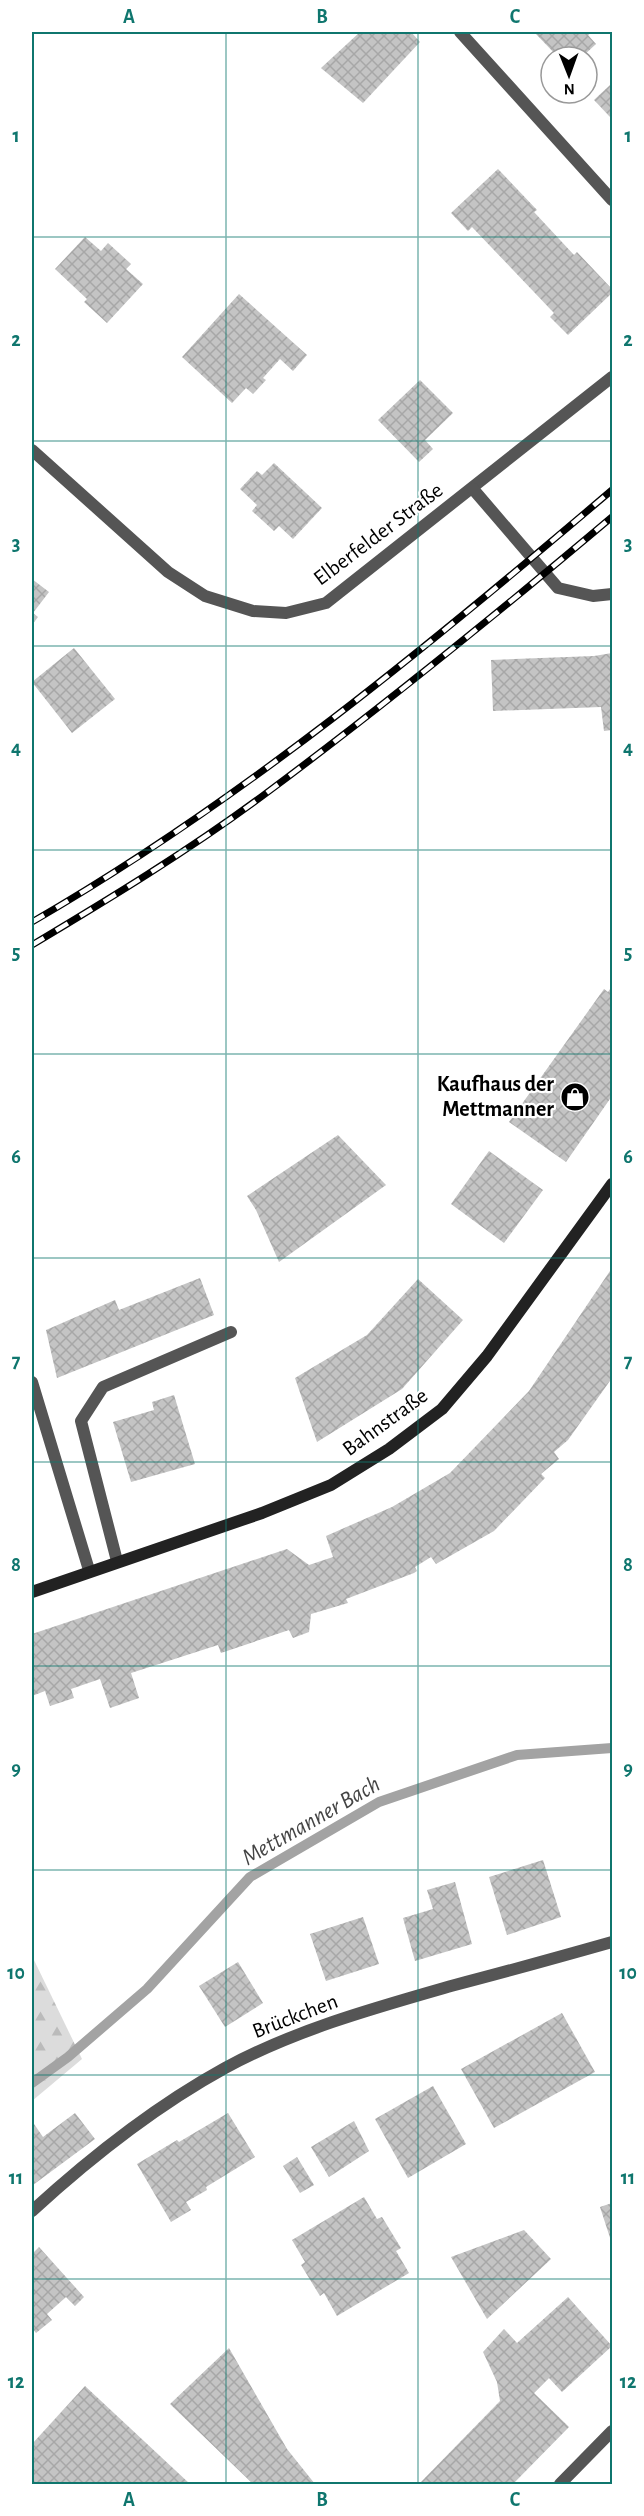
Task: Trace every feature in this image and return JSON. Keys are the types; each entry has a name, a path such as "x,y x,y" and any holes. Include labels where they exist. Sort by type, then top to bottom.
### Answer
{"street":[{"path":"460,32 612,200"},
{"path":"473,489 612,377"},
{"name":"Elberfelder Straße","path":"32,450 168,573 205,596 253,611 286,613 326,603 473,489 558,588 593,596 612,594"},
{"name":"Bahnstraße","path":"32,1592 89,1570 262,1513 331,1485 389,1449 442,1409 450,1400 487,1356 612,1184"},
{"path":"117,1561 81,1421 103,1387 231,1332"},
{"path":"32,1382 89,1570"},
{"name":"Brückchen","path":"32,2211 115,2140 165,2104 227,2067 281,2042 401,2000 612,1942"},
{"path":"560,2484 612,2431"}],"green space":[{"path":"32,1959 82,2059 32,2101"}],"building":[{"path":"360,32 411,32 420,42 363,103 321,68"},
{"path":"534,32 592,32 588,35 596,44 595,45 546,45"},
{"path":"610,85 612,87 612,119 599,105 599,95"},
{"path":"498,169 537,210 534,212 574,255 577,252 612,289 612,293 568,335 550,317 554,313 472,227 468,231 451,213"},
{"path":"85,237 101,251 108,243 131,264 126,269 143,284 107,323 84,302 87,299 55,269"},
{"path":"239,294 307,355 293,371 280,359 263,378 266,380 253,394 246,388 232,403 182,357"},
{"path":"420,380 453,413 425,440 433,449 419,462 378,420"},
{"path":"274,463 322,508 293,539 279,526 274,531 252,511 257,505 240,489 257,471 262,475"},
{"path":"32,579 49,592 33,613 38,617 32,625"},
{"path":"74,648 115,699 72,733 32,682"},
{"path":"612,653 612,730 604,731 601,707 493,711 491,660 594,656"},
{"path":"612,986 612,1096 566,1162 509,1122 604,989 608,992"},
{"path":"338,1135 386,1185 279,1262 256,1210 247,1196"},
{"path":"489,1151 543,1190 504,1243 451,1204"},
{"path":"612,1268 612,1378 568,1440 554,1452 559,1459 541,1474 545,1478 494,1531 436,1564 431,1557 415,1567 417,1571 414,1573 346,1599 348,1603 311,1614 309,1632 293,1638 289,1630 221,1653 218,1645 131,1673 139,1698 110,1708 100,1679 71,1689 74,1698 50,1706 45,1691 32,1696 32,1634 287,1549 309,1565 333,1557 326,1536 392,1507 450,1473 529,1391"},
{"path":"200,1278 214,1315 57,1378 46,1330 115,1300 119,1310"},
{"path":"418,1279 463,1320 402,1389 317,1442 295,1378 367,1335"},
{"path":"174,1395 195,1464 131,1482 113,1422 154,1410 152,1402"},
{"path":"543,1860 561,1917 507,1935 489,1877"},
{"path":"455,1882 472,1944 415,1961 403,1918 433,1909 427,1890"},
{"path":"363,1917 379,1964 326,1981 310,1934"},
{"path":"238,1962 263,2003 225,2027 199,1986"},
{"path":"562,2013 595,2072 494,2128 461,2069"},
{"path":"433,2086 466,2144 408,2178 375,2119"},
{"path":"75,2113 95,2139 33,2185 32,2121 43,2137"},
{"path":"228,2113 255,2157 186,2202 191,2210 171,2222 137,2164"},
{"path":"354,2121 369,2151 329,2177 311,2147"},
{"path":"297,2157 314,2185 300,2193 283,2166"},
{"path":"364,2197 377,2219 382,2217 401,2248 396,2251 409,2273 337,2316 324,2293 320,2296 301,2265 305,2262 292,2240"},
{"path":"612,2203 612,2244 600,2207"},
{"path":"524,2230 551,2259 487,2319 451,2257"},
{"path":"39,2247 84,2297 75,2306 66,2297 47,2314 52,2320 36,2333 32,2328 32,2254"},
{"path":"568,2297 612,2346 562,2392 549,2378 534,2393 569,2427 513,2484 419,2484 500,2401 497,2382 483,2352 504,2329 517,2343"},
{"path":"229,2348 287,2449 315,2484 253,2484 170,2404"},
{"path":"85,2386 190,2484 32,2484 32,2444"}],"waterway":[{"name":"Mettmanner Bach","path":"32,2083 68,2057 147,1989 250,1877 379,1802 517,1755 612,1748"}],"railway":[{"path":"32,922 185,826 332,719 474,606 612,490"},
{"path":"32,945 177,855 261,797 439,660 612,517"}],"place":[{"name":"Kaufhaus der Mettmanner","path":"575,1097"}]}
